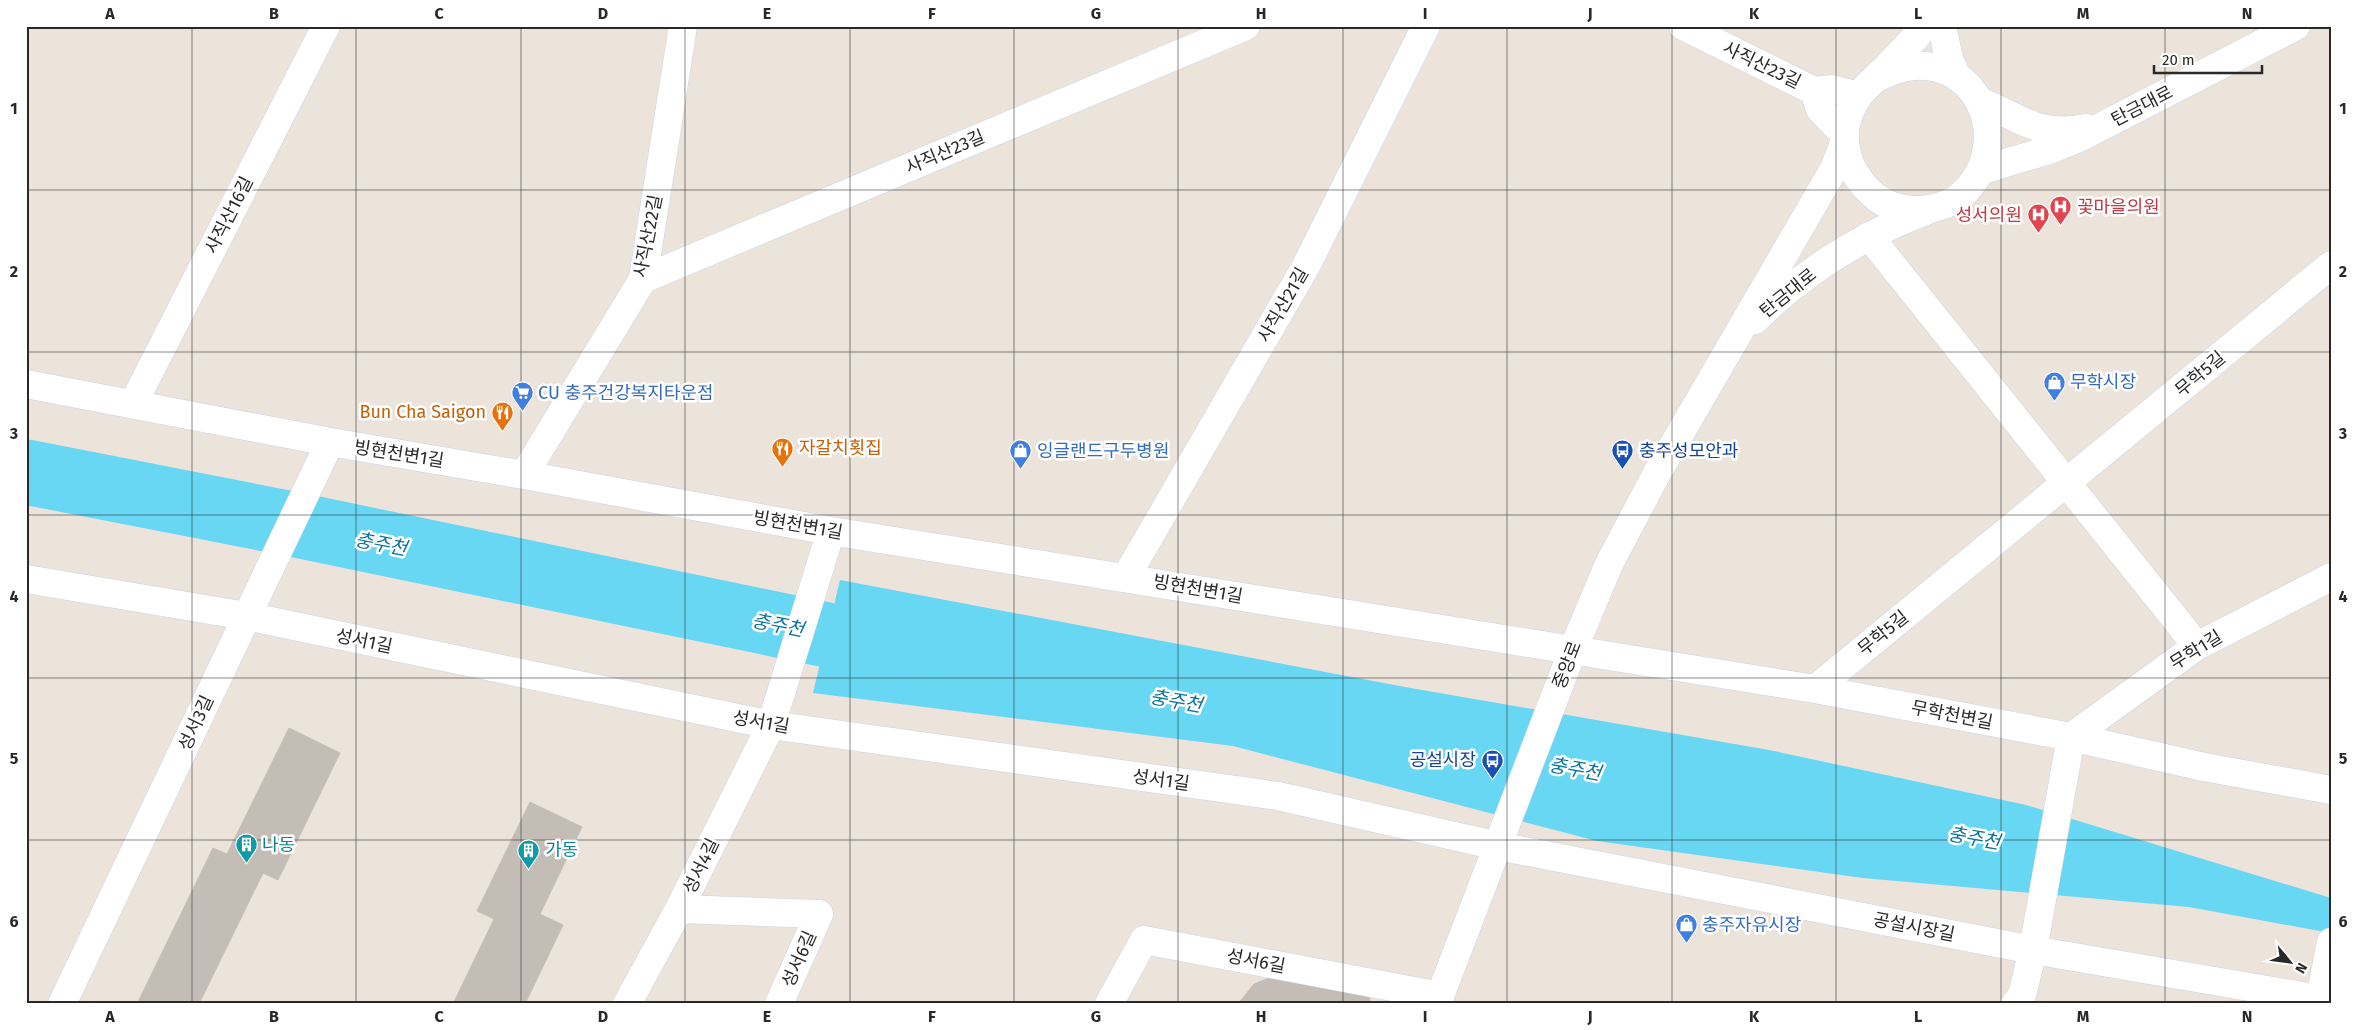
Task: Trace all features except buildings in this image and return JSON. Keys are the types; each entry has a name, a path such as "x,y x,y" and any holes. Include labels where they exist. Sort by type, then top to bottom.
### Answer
{"street":[{"name":"사직산16길","path":"133,404 326,26"},
{"name":"사직산22길","path":"524,475 643,279 683,26"},
{"name":"사직산23길","path":"643,279 1246,26"},
{"name":"사직산21길","path":"1126,577 1306,266 1426,26"},
{"name":"사직산23길","path":"1684,26 1814,91"},
{"path":"1844,138 1820,108 1814,91 1866,88 1894,69 1915,66 1937,68 1957,77 1970,88 1979,101 1986,117 1990,135 1988,152 1982,170 1969,188 1957,198 1929,210 1904,210 1882,202 1863,186 1850,166 1844,138 1848,114 1866,88 1925,26"},
{"path":"1942,26 1949,59 1957,77"},
{"name":"탄금대로","path":"1982,170 2049,150 2109,123 2296,26"},
{"path":"1979,101 2017,120 2043,130 2072,131 2109,123"},
{"name":"중앙로","path":"1438,1000 1561,680 1609,564 1656,475 1835,167 1844,138"},
{"name":"탄금대로","path":"1733,342 1779,297 1814,270 1869,236 1929,210"},
{"path":"1869,236 2198,646"},
{"name":"무학5길","path":"1815,689 2331,265"},
{"name":"빙현천변1길","path":"26,384 330,442 831,531 1126,577 1572,652"},
{"name":"성서3길","path":"62,1004 330,442"},
{"name":"성서4길","path":"626,1004 679,909 771,725 831,531"},
{"name":"무학1길","path":"2069,750 2198,646 2331,577"},
{"name":"성서1길","path":"26,579 246,616 771,725 1278,796 1502,835"},
{"name":"무학천변길","path":"1572,652 1633,659 1815,689 2069,750 2204,767 2331,790"},
{"path":"2015,1004 2022,995 2069,750"},
{"name":"공설시장길","path":"1502,835 2034,937 2324,995"},
{"name":"성서6길","path":"679,909 819,914 779,1004"},
{"name":"성서6길","path":"1109,1004 1144,940 1438,1000"},
{"path":"2324,995 2331,942"}],"water":[{"path":"840,580 1405,687 1769,750 2026,805 2331,898 2331,933 2189,907 1863,878 1597,841 1233,746 813,693"}],"waterway":[{"name":"충주천","path":"26,472 297,525 914,653"}],"place":[{"name":"꽃마을의원","path":"2061,226"},
{"name":"성서의원","path":"2038,234"},
{"name":"무학시장","path":"2054,401"},
{"name":"CU 충주건강복지타운점","path":"522,412"},
{"name":"Bun Cha Saigon","path":"502,431"},
{"name":"자갈치횟집","path":"783,467"},
{"name":"잉글랜드구두병원","path":"1021,470"},
{"name":"충주성모안과","path":"1623,470"},
{"name":"공설시장","path":"1492,779"},
{"name":"나동","path":"246,864"},
{"name":"가동","path":"529,869"},
{"name":"충주자유시장","path":"1686,944"}]}
